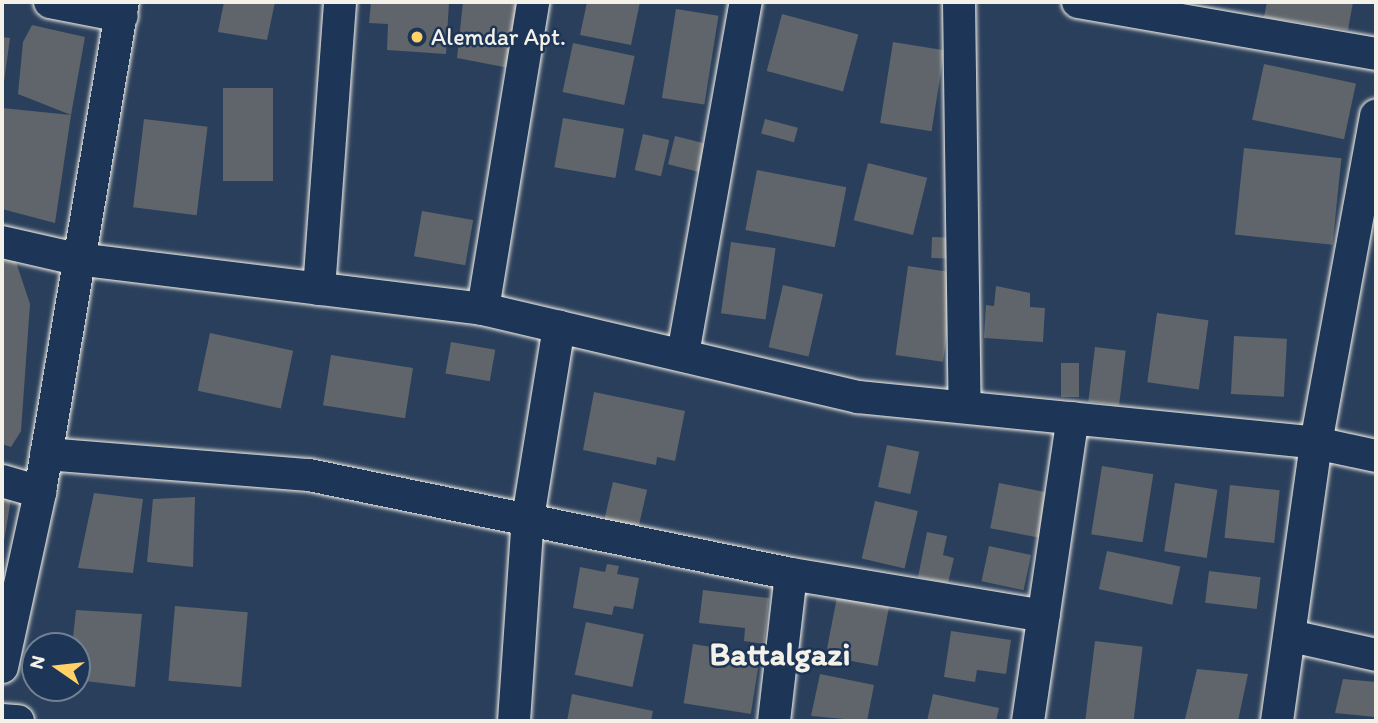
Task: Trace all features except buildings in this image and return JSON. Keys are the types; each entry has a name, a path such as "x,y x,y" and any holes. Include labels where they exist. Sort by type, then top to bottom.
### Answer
{"street":[{"path":"2,667 40,492 77,259 123,9 50,2"},
{"path":"319,289 340,2"},
{"path":"483,309 533,2"},
{"path":"683,354 746,2"},
{"path":"958,2 965,407"},
{"path":"1078,2 1376,54"},
{"path":"1277,721 1316,443 1376,115"},
{"path":"2,242 77,259 483,309 858,397 1316,443 1376,456"},
{"path":"513,721 528,518 559,326"},
{"path":"1028,721 1073,418"},
{"path":"46,454 309,475 790,574 1044,617"},
{"path":"2,481 40,492"},
{"path":"774,721 790,574"},
{"path":"1291,636 1376,655"},
{"path":"2,720 18,721"}],"place":[{"name":"Alemdar Apt.","path":"417,37"}],"district":[{"name":"Battalgazi","path":"780,654"}]}
